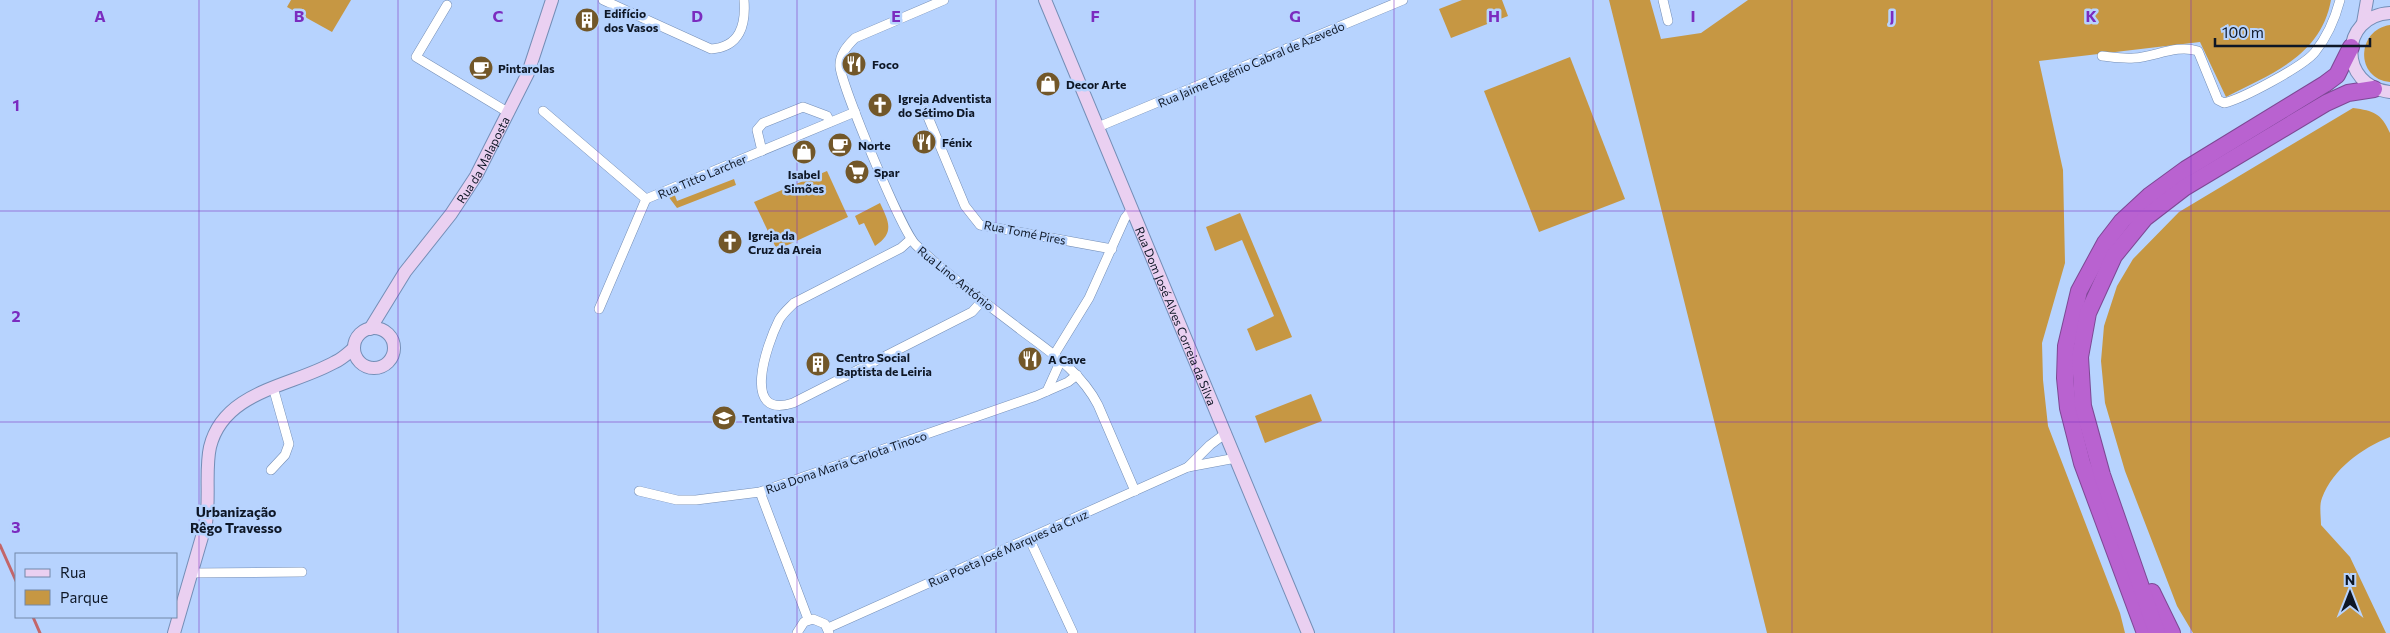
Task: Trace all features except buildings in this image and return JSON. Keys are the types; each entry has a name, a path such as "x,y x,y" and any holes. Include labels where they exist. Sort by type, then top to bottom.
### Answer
{"highway":[{"path":"2143,631 2082,463 2068,408 2065,378 2066,346 2080,291 2108,238 2149,196 2186,169 2325,84 2337,75 2351,47"},
{"path":"2157,633 2091,439 2080,382 2080,357 2088,313 2103,276 2133,230 2172,196 2326,103 2348,93 2384,93"},
{"path":"2130,551 2172,633"}],"street":[{"name":"Rua da Malaposta","path":"174,633 192,573 209,504 209,455 214,436 229,415 252,396 336,362 354,348 360,334 370,329 413,262 471,185 509,113 535,54 552,0"},
{"path":"603,0 711,49 726,45 739,35 744,20 744,0"},
{"name":"Rua Lino António","path":"941,0 855,38 846,48 840,67 855,112 911,239 982,301 1058,357 1078,375 1092,392 1135,491"},
{"name":"Rua Dom José Alves Correia da Silva","path":"1045,0 1308,633"},
{"name":"Rua Jaime Eugénio Cabral de Azevedo","path":"1098,127 1403,0"},
{"path":"1663,0 1668,21"},
{"path":"2102,56 2135,58 2187,49 2198,51 2218,100 2224,104 2250,92 2313,54 2329,29 2340,0"},
{"path":"2363,23 2366,0"},
{"path":"448,5 416,57 509,113"},
{"path":"2384,93 2359,76 2354,67 2351,47 2355,34 2363,23 2372,17 2390,13"},
{"name":"Rua Tomé Pires","path":"923,105 965,206 980,225 1112,250"},
{"path":"762,151 757,130 762,123 803,107 827,116 830,122"},
{"name":"Rua Titto Larcher","path":"544,111 646,199 855,112"},
{"path":"599,309 646,199"},
{"path":"1047,391 1058,357 1090,298 1125,218 1132,209"},
{"path":"911,239 900,248 794,302 784,313 775,330 762,374 763,399 772,406 793,403 972,312 982,301"},
{"name":"Rua da Malaposta","path":"336,362 358,361 363,365 375,368 387,364 393,353 386,304"},
{"path":"370,329 384,331 389,335"},
{"path":"354,348 358,361"},
{"name":"Rua Dona Maria Carlota Tinoco","path":"639,491 677,500 696,500 760,492 1047,391 1078,375"},
{"path":"271,470 285,455 289,444 273,387"},
{"name":"Rua Poeta José Marques da Cruz","path":"1188,467 1210,445 1226,433"},
{"name":"Rua Poeta José Marques da Cruz","path":"828,631 1028,538 1188,467 1236,458"},
{"path":"760,492 808,620"},
{"path":"1028,538 1073,633"},
{"path":"192,573 302,572"},
{"path":"797,633 800,625 808,620 822,621 828,631"}],"green space":[{"path":"291,0 351,0 332,32 287,7"},
{"path":"1462,0 1502,0 1508,16 1451,38 1439,9"},
{"path":"1609,0 1650,0 1661,39 1701,33 1748,0 2331,0 2317,36 2305,49 2292,61 2276,71 2226,97 2200,42 2039,61 2063,170 2065,263 2042,343 2043,380 2048,426 2120,613 2125,633 1767,633"},
{"path":"2390,25 2390,82 2379,79 2370,73 2364,54 2366,44 2371,36 2379,29"},
{"path":"1570,57 1625,199 1539,232 1484,91"},
{"path":"2353,108 2376,114 2390,133 2390,437 2359,453 2333,478 2321,501 2321,525 2350,557 2386,633 2193,633 2177,606 2125,471 2105,403 2101,361 2104,326 2117,286 2133,259 2179,212"},
{"path":"827,171 848,217 777,250 754,202"},
{"path":"734,179 736,185 677,208 668,196 674,193 677,201"},
{"path":"880,203 888,222 888,232 875,246 864,223 859,225 855,216"},
{"path":"1240,213 1292,337 1256,351 1247,329 1274,316 1242,240 1215,251 1206,227"},
{"path":"1311,394 1322,421 1265,443 1255,416"}],"waterway":[{"path":"0,545 15,579"},
{"path":"33,618 40,633"}],"place":[{"name":"Edifício dos Vasos","path":"587,20"},
{"name":"Foco","path":"854,64"},
{"name":"Pintarolas","path":"481,68"},
{"name":"Decor Arte","path":"1048,84"},
{"name":"Igreja Adventista do Sétimo Dia","path":"880,105"},
{"name":"Fénix","path":"924,142"},
{"name":"Norte","path":"840,145"},
{"name":"Isabel Simões","path":"804,152"},
{"name":"Spar","path":"857,172"},
{"name":"Igreja da Cruz da Areia","path":"730,242"},
{"name":"A Cave","path":"1030,359"},
{"name":"Centro Social Baptista de Leiria","path":"818,364"},
{"name":"Tentativa","path":"724,418"}],"district":[{"name":"Urbanização Rêgo Travesso","path":"236,520"}]}
